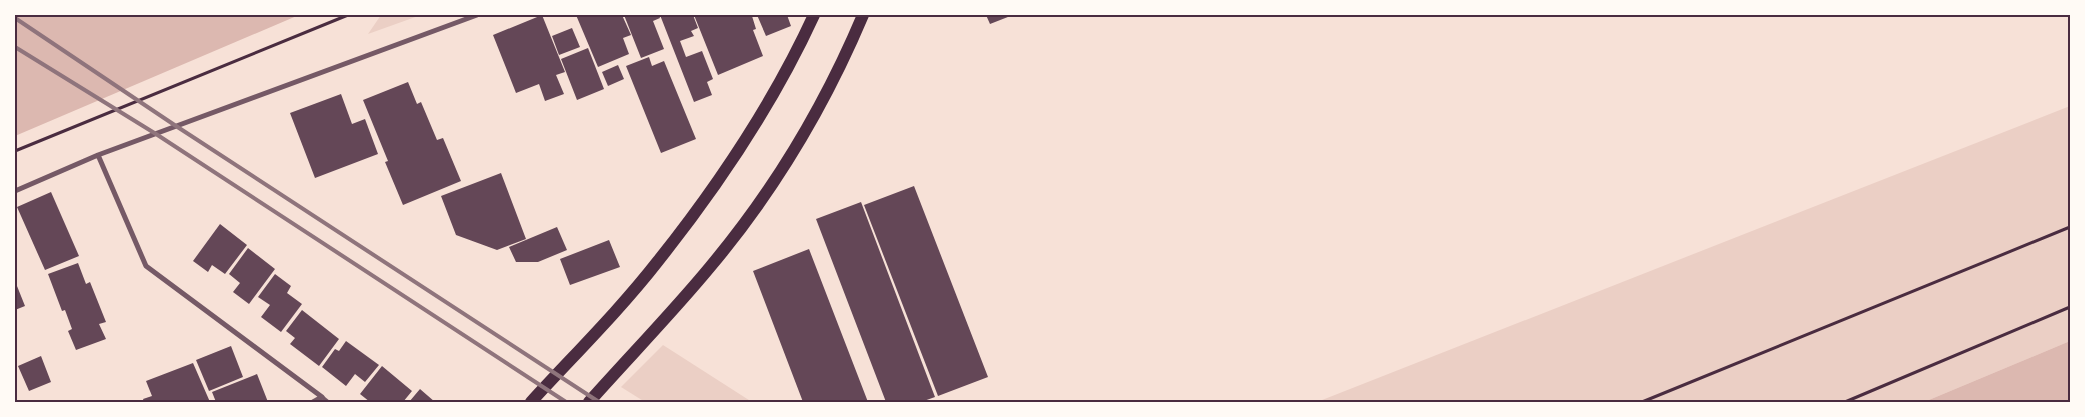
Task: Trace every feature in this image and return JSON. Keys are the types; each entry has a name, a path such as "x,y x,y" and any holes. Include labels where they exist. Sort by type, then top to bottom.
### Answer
{"main road":[{"path":"531,402 657,262 700,206 757,120 800,45 814,15"},
{"path":"589,402 711,266 756,205 792,152 828,88 863,15"}],"street":[{"path":"15,191 98,155 476,15"},
{"path":"98,155 146,266 322,397 313,402"}],"lane":[{"path":"322,397 328,402"}],"path":[{"path":"15,151 348,15"},
{"path":"1642,402 2070,227"},
{"path":"1845,402 2070,307"}],"shaded area":[{"path":"15,15 299,15 15,136"},
{"path":"381,15 421,15 368,34"},
{"path":"2070,106 2070,341 1924,402 1317,402"},
{"path":"2070,341 2070,402 1924,402"},
{"path":"663,345 752,402 645,402 621,387"}],"building":[{"path":"542,15 565,72 556,75 564,94 545,101 539,84 516,93 493,35"},
{"path":"576,15 622,15 631,35 623,38 629,54 598,67"},
{"path":"624,15 659,15 660,18 653,21 664,49 641,58"},
{"path":"660,15 693,15 698,28 691,31 694,36 680,41 686,57 702,51 713,79 707,82 712,95 694,102"},
{"path":"694,15 752,16 756,29 753,30 763,56 718,75"},
{"path":"757,15 787,15 791,26 766,36"},
{"path":"986,15 1013,15 990,24"},
{"path":"572,28 580,47 559,55 552,36"},
{"path":"588,48 604,89 577,100 561,59"},
{"path":"649,57 652,66 664,61 696,139 661,153 626,66"},
{"path":"618,65 624,79 608,86 602,72"},
{"path":"408,82 417,104 421,102 437,140 443,138 461,181 403,205 385,162 388,161 363,100"},
{"path":"341,94 352,124 365,119 378,154 315,178 290,113"},
{"path":"501,173 526,239 497,250 456,235 441,196"},
{"path":"914,186 988,377 938,396 864,205"},
{"path":"51,192 79,256 45,270 17,207"},
{"path":"861,202 935,397 921,402 886,402 816,219"},
{"path":"220,224 247,245 225,274 212,265 208,272 193,261"},
{"path":"557,227 567,250 538,262 516,262 509,247"},
{"path":"609,240 620,267 570,285 560,259"},
{"path":"248,248 275,269 249,304 233,292 240,283 229,274"},
{"path":"809,249 868,402 803,402 753,271"},
{"path":"78,263 86,284 90,282 106,322 99,324 106,339 76,350 68,331 72,329 65,310 62,311 48,274"},
{"path":"275,274 291,286 287,293 302,304 281,332 261,317 270,305 258,297"},
{"path":"15,281 25,306 15,310"},
{"path":"302,310 339,339 319,366 290,344 295,338 286,331"},
{"path":"346,341 379,365 365,382 355,374 346,386 322,367 335,349 339,351"},
{"path":"231,346 243,377 209,391 196,360"},
{"path":"41,356 51,382 29,391 18,366"},
{"path":"193,363 210,402 144,402 143,399 152,396 146,381"},
{"path":"382,366 412,391 403,402 370,402 360,394"},
{"path":"257,374 268,402 216,402 212,392"},
{"path":"420,389 435,402 409,402"}],"railway":[{"path":"15,18 176,126 599,402"},
{"path":"15,47 156,134 566,402"}]}
